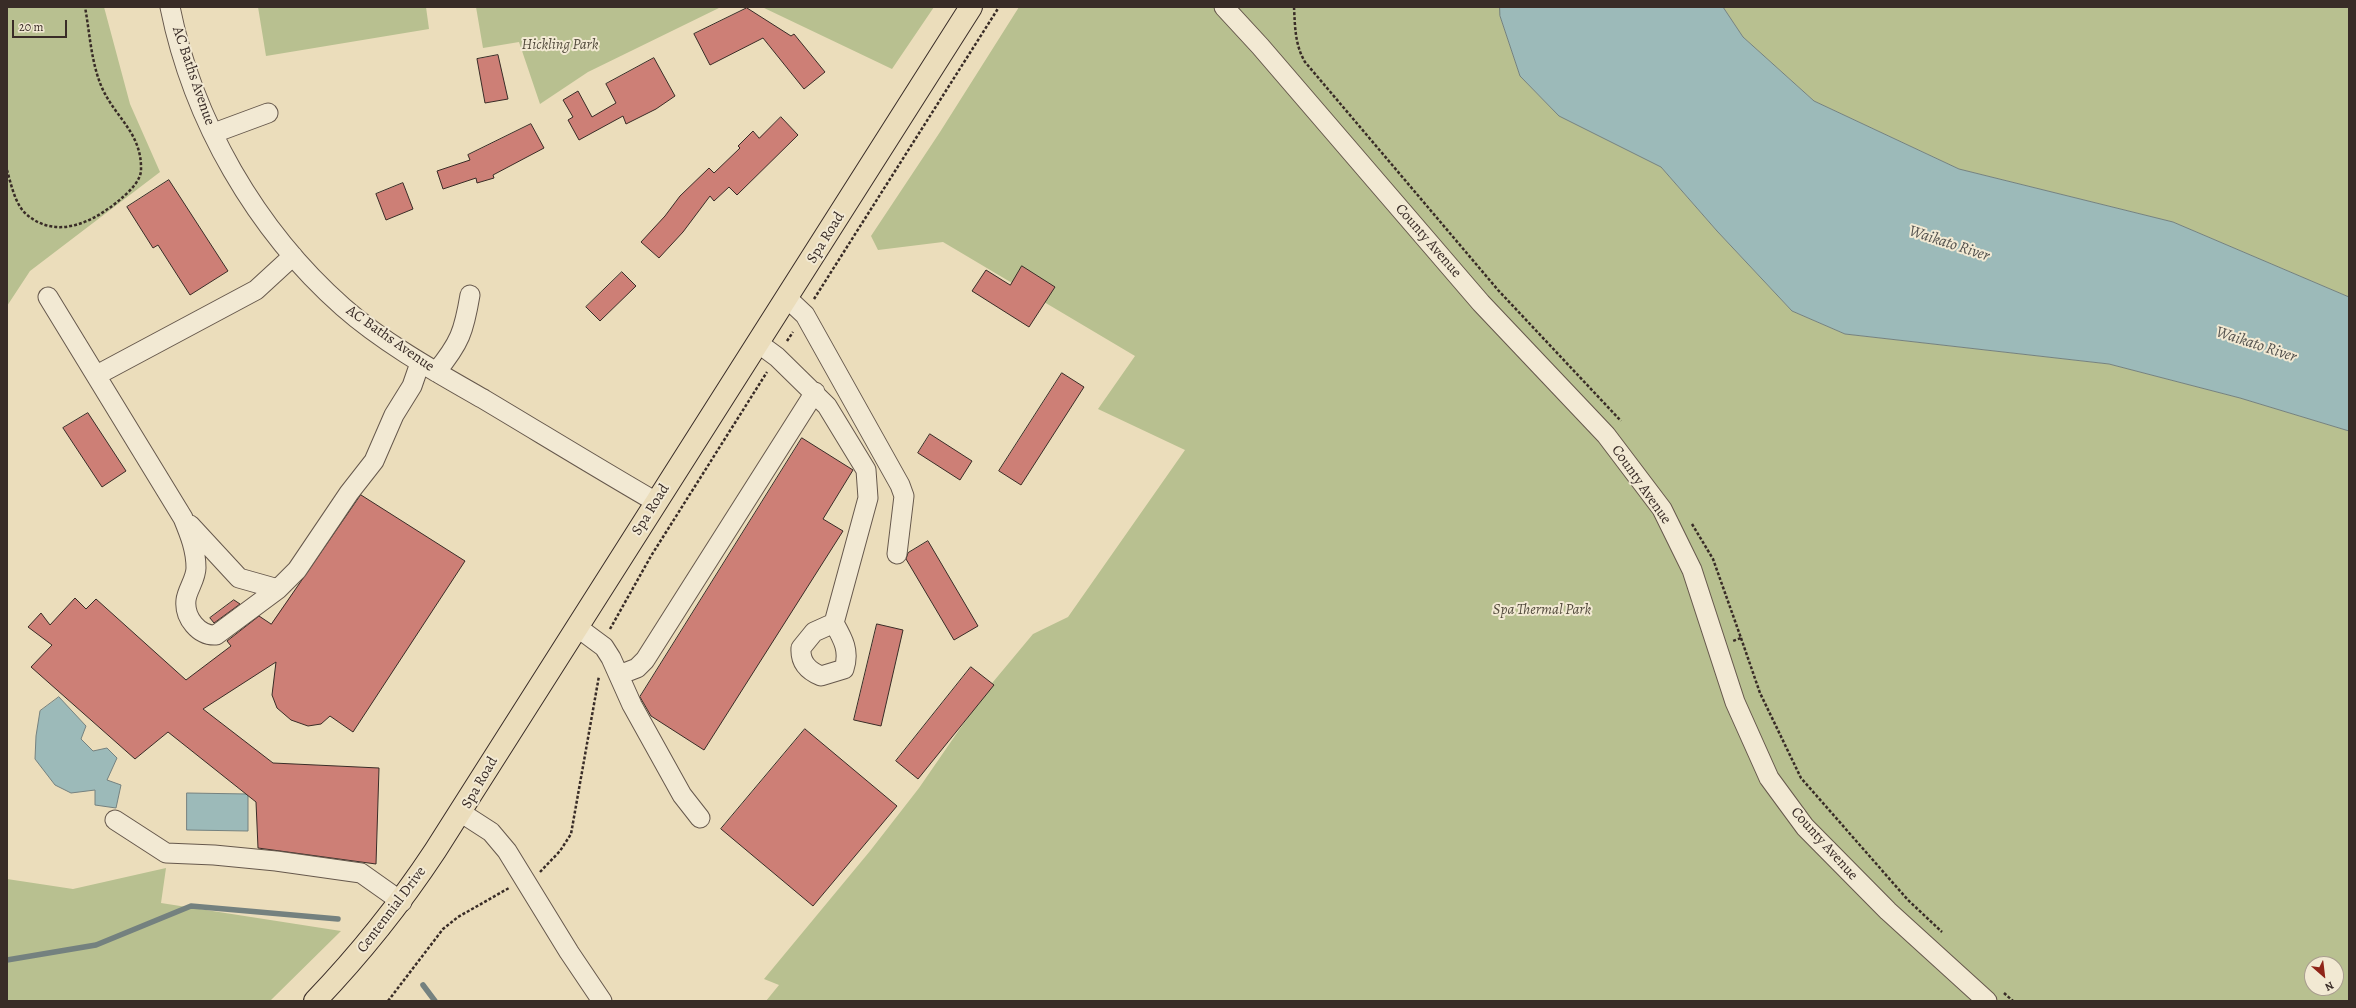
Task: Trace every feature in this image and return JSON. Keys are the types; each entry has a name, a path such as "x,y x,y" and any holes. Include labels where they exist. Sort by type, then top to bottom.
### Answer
{"main road":[{"name":"Spa Road","path":"460,812 656,502 788,299 971,7"},
{"name":"Centennial Drive","path":"315,1001 360,954 402,902 460,812"}],"street":[{"name":"AC Baths Avenue","path":"170,7 190,73 214,133 243,188 275,235 293,256 343,307 370,329 428,367 656,502"},
{"name":"County Avenue","path":"1224,7 1260,46 1480,303 1606,435 1662,509 1692,570 1735,702 1769,778 1805,827 1888,911 1994,996"},
{"path":"214,133 268,113"},
{"path":"97,375 256,290 293,256"},
{"path":"48,297 184,518 193,541 196,570 186,600 186,610 198,630 207,635 216,635 278,589 297,570 349,493 374,461 394,415 412,386 428,367 455,348 465,326 470,295"},
{"path":"788,299 804,315 900,485 904,496 897,554"},
{"path":"758,343 777,357 828,406 866,470 868,498 834,623"},
{"path":"619,675 637,668 645,660 814,392"},
{"path":"184,518 239,578 278,589"},
{"path":"577,627 604,647 619,675 632,705 682,796 700,818"},
{"name":"Spa Road","path":"460,812 491,832 507,851 569,952 602,1001"},
{"path":"115,820 166,853 214,855 276,861 361,873 402,902"}],"path":[{"path":"7,170 14,194 25,213 41,224 59,227 85,223 108,210 131,190 141,172 140,151 131,131 103,90 94,61 85,7"},
{"path":"538,874 560,851 570,834 604,647 610,630 651,556 999,7"},
{"path":"1741,638 1760,693 1801,778 1908,900 1947,937"},
{"path":"388,1001 443,929 458,917 516,885"},
{"path":"1994,996 2013,1001"}],"green space":[{"path":"7,7 104,7 130,104 160,172 30,271 7,306"},
{"path":"258,7 426,7 429,29 266,56"},
{"name":"Hickling Park","path":"476,7 721,7 588,72 540,104 519,42 483,48"},
{"path":"762,7 934,7 892,69"},
{"name":"Spa Thermal Park","path":"1019,7 1500,7 1500,16 1520,76 1559,116 1661,167 1717,231 1792,311 1845,334 2109,364 2240,398 2349,431 2349,1001 766,1001 779,985 764,979 870,851 919,788 988,688 1033,634 1068,617 1185,450 1098,409 1135,356 943,242 878,250 871,236 940,132"},
{"path":"1723,7 2349,7 2349,297 2173,222 1959,169 1814,101 1743,37"},
{"path":"166,868 161,903 341,931 270,1001 7,1001 7,879 73,889"}],"water":[{"name":"Waikato River","path":"1500,7 1723,7 1743,37 1814,101 1959,169 2173,222 2349,297 2349,431 2240,398 2109,364 1845,334 1792,311 1717,231 1661,167 1559,116 1520,76 1500,16"},
{"path":"59,697 86,726 81,739 93,751 107,748 117,758 107,780 121,785 116,808 95,805 95,790 71,793 55,785 35,759 36,736 40,711"},
{"path":"187,793 248,794 248,831 187,830"}],"building":[{"path":"747,8 791,36 794,34 825,72 804,89 763,38 710,65 694,34"},
{"path":"498,55 508,99 485,103 477,59"},
{"path":"654,58 675,96 656,109 626,124 623,116 579,140 568,120 573,117 563,100 578,91 592,117 616,103 606,84"},
{"path":"781,117 798,135 737,195 729,187 714,201 710,196 683,232 659,258 641,242 665,216 680,196 709,168 714,173 740,148 738,146 753,131 759,138"},
{"path":"531,124 544,148 493,175 494,178 477,183 476,178 443,189 437,171 470,160 468,155"},
{"path":"169,180 228,271 190,295 158,245 153,248 127,207"},
{"path":"403,183 413,209 386,220 376,194"},
{"path":"1022,266 1055,287 1029,327 972,291 986,270 1010,285"},
{"path":"622,272 636,286 600,321 586,307"},
{"path":"1062,373 1084,387 1021,485 999,471"},
{"path":"88,413 126,471 102,487 63,428"},
{"path":"930,434 972,461 960,480 918,453"},
{"path":"802,438 853,470 823,519 843,531 704,750 651,716 640,697"},
{"path":"361,495 465,561 353,732 330,716 321,724 308,726 291,720 277,708 272,695 276,662 203,709 273,763 379,768 376,864 258,848 256,802 168,732 135,759 31,667 52,645 28,627 41,613 50,625 75,598 86,609 96,599 186,680 231,646 227,641 259,616 271,624"},
{"path":"928,541 978,626 954,640 906,559 908,553"},
{"path":"234,600 240,604 214,623 210,618"},
{"path":"877,624 903,630 881,726 854,720"},
{"path":"971,667 994,685 918,779 896,761"},
{"path":"805,729 897,806 813,906 721,829"}],"waterway":[{"path":"7,960 96,945 191,906 338,919"},
{"path":"423,985 435,1001"}]}
